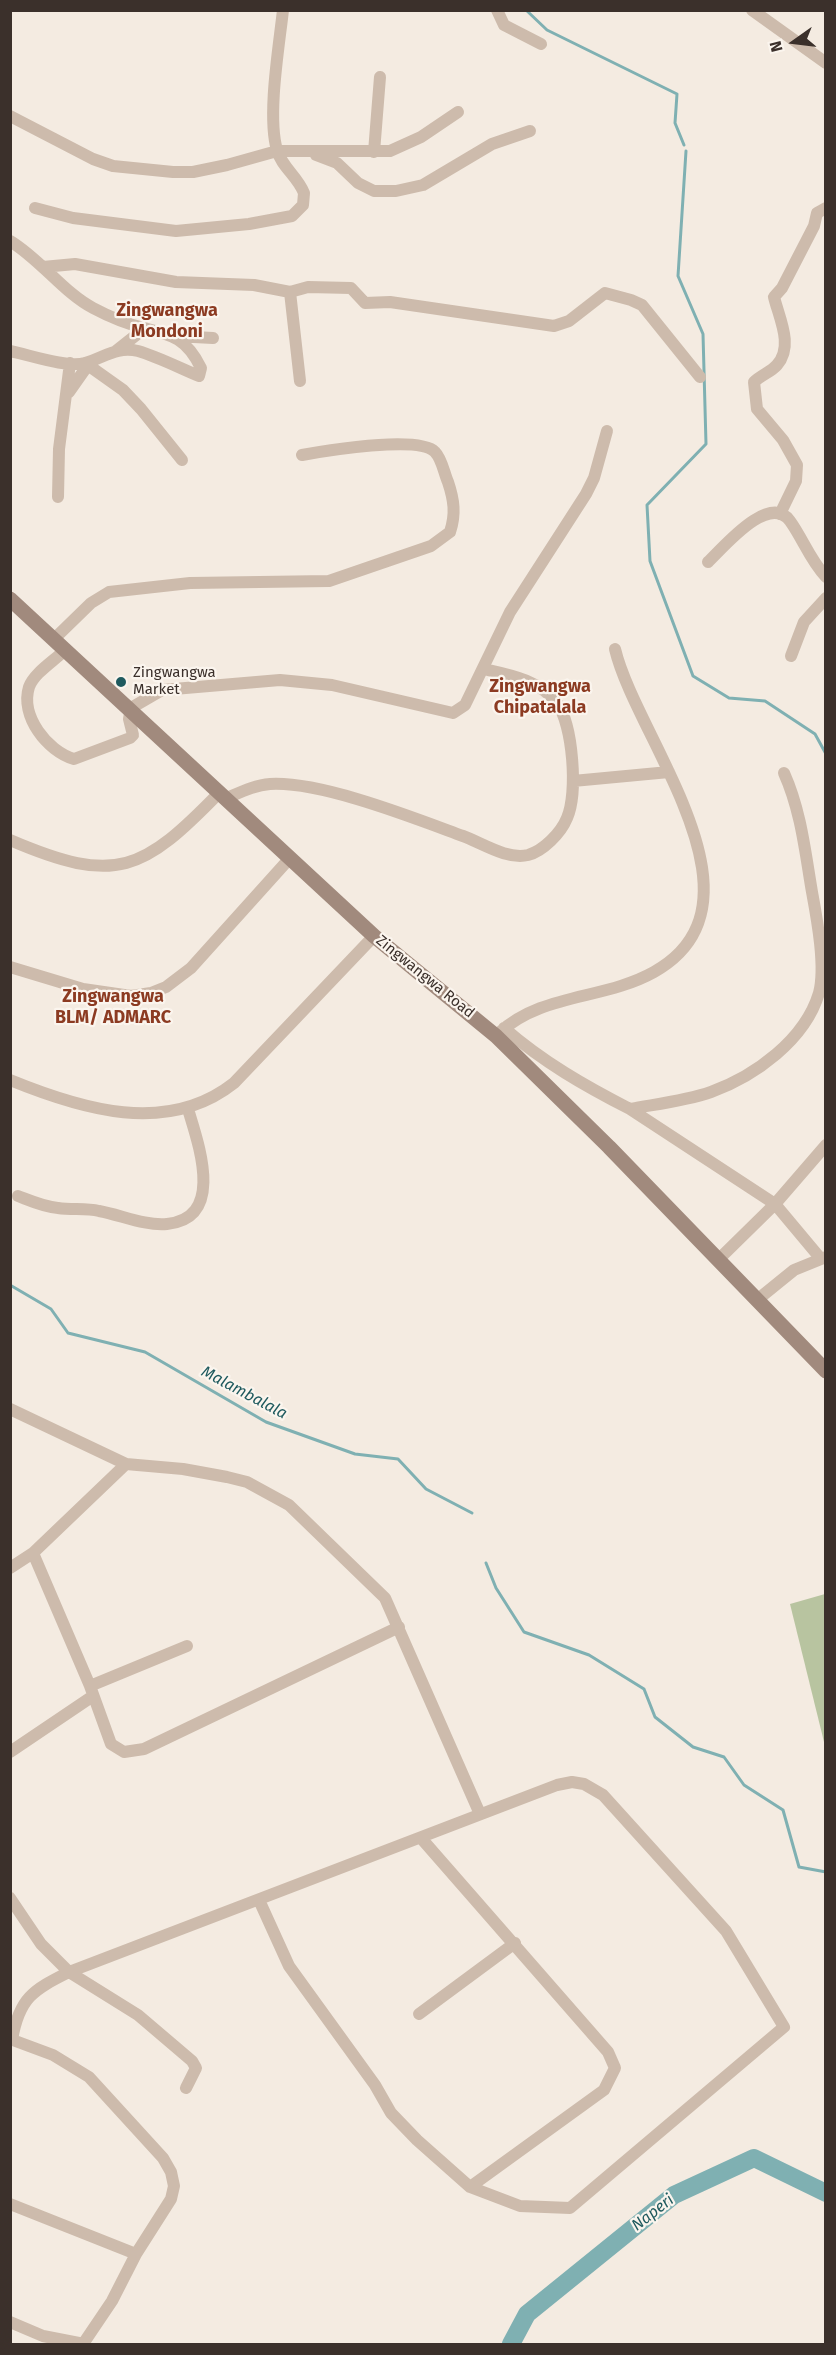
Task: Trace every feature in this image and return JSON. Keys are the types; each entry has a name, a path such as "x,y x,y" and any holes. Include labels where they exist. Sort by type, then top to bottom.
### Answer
{"street":[{"path":"35,208 73,218 176,231 249,224 291,216 303,205 304,193 277,151 274,99 283,10"},
{"path":"497,10 504,25 541,44"},
{"path":"752,10 825,63"},
{"path":"374,152 380,77"},
{"path":"10,116 74,152 113,166 193,172 277,151 309,153 357,150 390,151 407,144 458,112"},
{"path":"309,153 337,163 358,183 374,191 396,191 423,185 492,144 530,131"},
{"path":"780,514 796,480 797,465 783,440 757,410 754,382 776,367 783,357 784,329 774,297 814,226 817,213 825,208"},
{"path":"10,241 25,249 90,307 145,328 175,336 213,338"},
{"path":"43,267 75,264 176,282 254,285 290,292 308,287 351,288 365,303 390,302 554,326 569,321 601,295 609,293 642,305 700,377"},
{"path":"290,292 300,381"},
{"path":"116,351 145,328"},
{"path":"68,393 86,364 100,355 116,351 138,351 199,376 201,368 198,360 175,336"},
{"path":"10,351 86,364 129,396 182,460"},
{"path":"58,497 59,449 68,393 70,363"},
{"path":"64,651 33,680 29,688 27,708 36,728 54,747 74,759 130,738 133,735 129,720 131,708 162,690 280,680 332,685 453,713 465,705 510,612 594,478 607,431"},
{"path":"53,639 91,603 109,592 178,584 329,581 431,546 450,532 454,516 452,496 440,462 430,449 365,445 302,455"},
{"path":"708,562 754,520 765,513 780,514 791,523 810,558 825,577"},
{"path":"791,656 804,622 825,598"},
{"name":"Zingwangwa Road","path":"10,599 64,651 131,708 374,936 500,1032 825,1371"},
{"path":"615,649 621,674 669,772 691,826 702,861 705,882 701,913 687,944 671,962 652,974 532,1010 500,1032 573,1079 630,1109 775,1204 823,1258 794,1270 757,1300"},
{"path":"10,840 65,862 87,866 129,863 163,847 224,795 272,784 314,789 358,801 507,853 521,855 534,852 547,844 562,826 571,805 573,781 567,729 562,711 555,701 528,681 484,669"},
{"path":"573,781 669,772"},
{"path":"630,1109 694,1096 740,1079 767,1061 793,1038 808,1018 819,992 820,969 816,919 801,818 784,773"},
{"path":"10,967 83,989 113,994 131,996 159,990 178,980 191,968 290,858"},
{"path":"10,1080 59,1099 111,1112 146,1114 188,1108 211,1099 234,1083 374,936"},
{"path":"18,1196 57,1208 91,1210 149,1223 165,1224 184,1219 199,1206 203,1194 201,1151 188,1108"},
{"path":"719,1259 775,1204 825,1145"},
{"path":"10,1409 126,1464 183,1469 227,1477 270,1493 289,1505 358,1569 385,1598 480,1814"},
{"path":"10,1568 33,1554 126,1464"},
{"path":"33,1554 111,1744 117,1750 133,1752 399,1627"},
{"path":"10,1752 91,1691 187,1646"},
{"path":"10,2322 43,2336 83,2344 112,2301 136,2254 171,2199 174,2186 171,2172 163,2158 89,2077 53,2055 11,2039 26,1998 38,1988 69,1972 480,1814 557,1785 572,1782 592,1786 603,1795 726,1931 784,2027 570,2208 520,2206 470,2187 391,2113 375,2085 289,1966 259,1900"},
{"path":"421,1838 608,2052 615,2068 604,2090 470,2187"},
{"path":"10,1898 41,1944 69,1972 138,2015 192,2061 196,2068 186,2088"},
{"path":"420,2014 515,1943"},
{"path":"10,2204 136,2254"}],"green space":[{"path":"826,1594 825,1746 790,1604"}],"waterway":[{"path":"526,10 547,30 677,94 675,123 684,145"},
{"path":"686,151 678,276 703,334 706,444 647,505 650,561 693,676 729,698 765,701 815,734 826,754"},
{"name":"Malambalala","path":"10,1285 51,1309 68,1333 145,1352 266,1422 355,1454 398,1459 426,1489 472,1513"},
{"name":"Malambalala","path":"486,1563 496,1588 524,1632 589,1655 644,1689 655,1717 693,1747 724,1757 744,1785 783,1810 799,1867 826,1872"},
{"name":"Naperi","path":"511,2344 527,2314 674,2195 754,2158 826,2193"}],"place":[{"name":"Zingwangwa Market","path":"121,682"}],"district":[{"name":"Zingwangwa Mondoni","path":"167,321"},
{"name":"Zingwangwa Chipatalala","path":"540,697"},
{"name":"Zingwangwa BLM/ ADMARC","path":"113,1007"}]}
